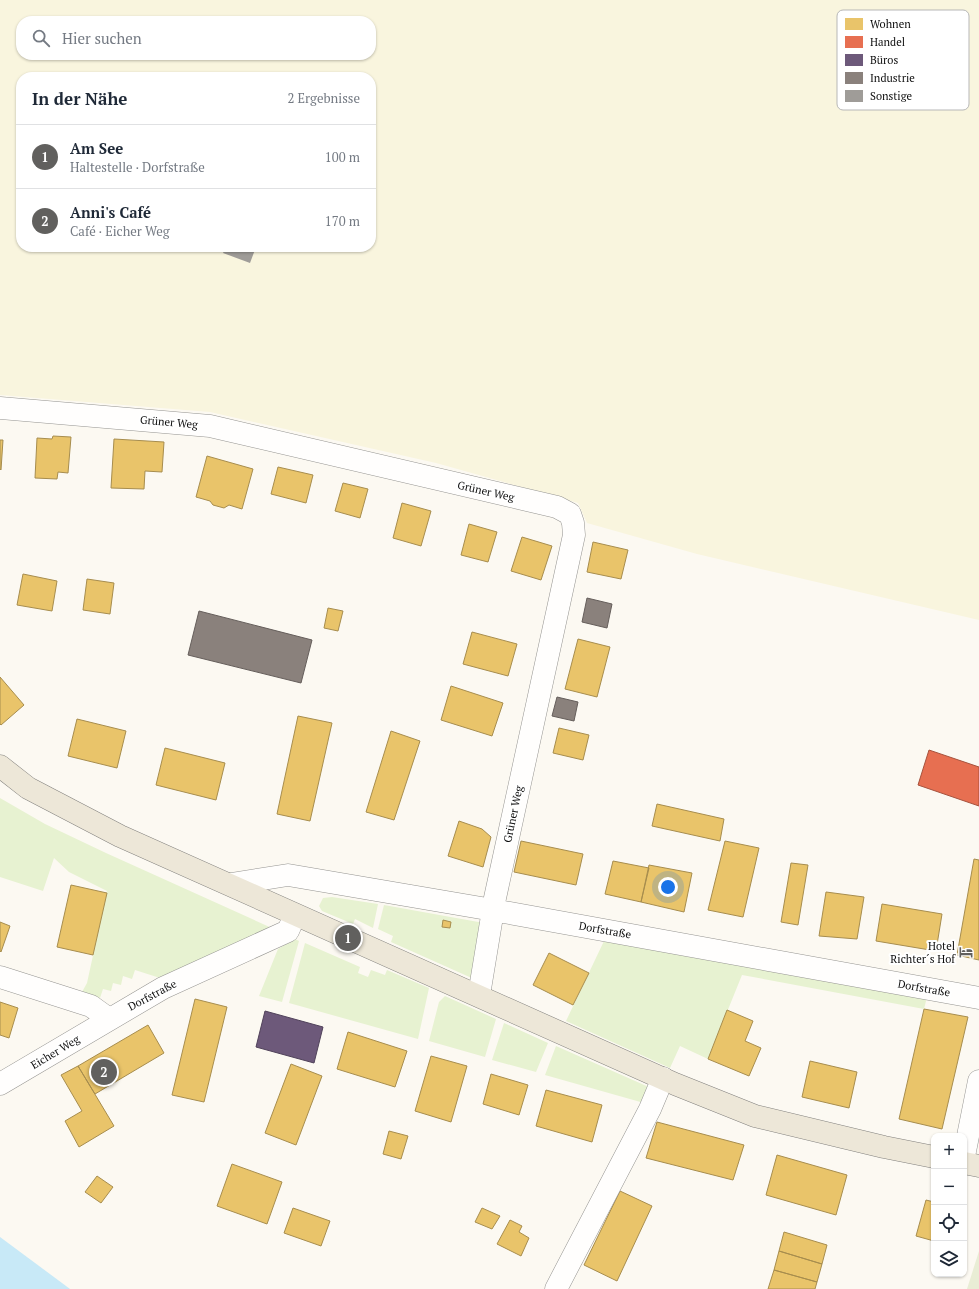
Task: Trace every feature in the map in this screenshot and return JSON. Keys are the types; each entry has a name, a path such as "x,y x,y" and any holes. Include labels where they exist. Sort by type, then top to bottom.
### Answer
{"main road":[{"path":"0,766 28,788 113,833 231,884 295,915 479,995 663,1078 755,1116 884,1147 931,1156"},
{"path":"967,1164 979,1166"}],"street":[{"name":"Grüner Weg","path":"0,408 210,426 557,507 570,514 573,523 574,535 493,910"},
{"name":"Dorfstraße","path":"231,884 288,875 493,910 979,998"},
{"path":"479,995 493,910"},
{"name":"Dorfstraße","path":"109,1019 163,988 288,931 295,915"},
{"path":"0,977 91,1006 109,1019"},
{"name":"Eicher Weg","path":"0,1084 109,1019"},
{"path":"556,1289 650,1109 663,1078"},
{"path":"967,1141 979,1081"}],"shaded area":[{"path":"0,0 979,0 979,620 697,554 587,523 578,503 436,463 210,412 0,395"}],"green space":[{"path":"0,798 45,824 274,929 160,978 135,970 132,979 123,976 121,985 113,983 111,991 103,989 100,998 82,992 87,983 107,891 69,872 54,858 43,891 0,877"},
{"path":"332,897 378,904 373,928 355,919 353,924 322,911 319,906 323,898"},
{"path":"384,905 484,923 474,979 391,942 393,936 378,929"},
{"path":"295,939 299,941 282,1002 259,996 278,949"},
{"path":"604,941 927,997 924,1009 742,975 708,1059 680,1046 670,1068 566,1021"},
{"path":"305,943 360,967 358,973 368,977 371,970 385,975 387,970 429,988 418,1039 289,1003"},
{"path":"445,996 496,1019 485,1057 429,1041 439,1002"},
{"path":"504,1023 548,1043 536,1072 492,1060"},
{"path":"556,1046 651,1088 644,1103 545,1075"},
{"path":"979,1251 979,1289 967,1289"}],"water":[{"path":"0,1237 62,1283 70,1289 0,1289"}],"building: Wohnen":[{"path":"53,436 71,437 68,473 58,472 57,479 35,478 37,438 52,439"},
{"path":"114,439 164,442 162,472 145,471 144,489 111,488"},
{"path":"0,440 3,440 1,470 0,469"},
{"path":"207,456 253,469 242,509 229,505 224,508 213,505 210,501 196,497"},
{"path":"278,467 313,475 306,503 271,494"},
{"path":"343,483 368,489 360,518 335,511"},
{"path":"402,503 431,511 421,546 393,538"},
{"path":"469,524 497,532 488,562 461,555"},
{"path":"522,537 552,546 541,580 511,571"},
{"path":"593,542 628,550 621,579 587,572"},
{"path":"23,574 57,581 52,611 17,605"},
{"path":"87,579 114,583 110,614 83,610"},
{"path":"328,608 343,611 338,631 324,628"},
{"path":"472,632 517,644 508,676 463,664"},
{"path":"578,639 610,647 597,697 565,689"},
{"path":"0,677 24,705 1,725 0,724"},
{"path":"451,686 503,703 492,736 441,720"},
{"path":"298,716 332,723 310,821 277,814"},
{"path":"77,719 126,731 117,768 68,756"},
{"path":"559,728 589,735 583,760 553,753"},
{"path":"391,731 420,741 394,820 366,812"},
{"path":"165,748 225,763 216,800 156,785"},
{"path":"657,804 724,819 720,841 652,826"},
{"path":"459,821 482,829 491,837 483,867 448,856"},
{"path":"521,841 583,854 576,885 514,872"},
{"path":"725,841 759,848 743,917 708,910"},
{"path":"974,859 979,860 979,960 957,955"},
{"path":"613,861 649,868 641,902 605,894"},
{"path":"791,863 808,865 798,925 781,922"},
{"path":"649,865 692,873 684,912 641,902"},
{"path":"71,885 107,893 93,955 57,947"},
{"path":"826,892 864,897 857,939 819,936"},
{"path":"882,904 942,914 936,951 876,941"},
{"path":"443,920 451,922 450,928 442,927"},
{"path":"0,922 10,926 1,952 0,951"},
{"path":"549,953 589,973 573,1005 533,985"},
{"path":"195,999 227,1007 204,1102 172,1095"},
{"path":"0,1002 18,1008 9,1038 0,1035"},
{"path":"924,1009 968,1017 942,1129 899,1119"},
{"path":"727,1010 753,1021 745,1041 761,1048 749,1076 708,1059"},
{"path":"148,1025 164,1053 95,1094 78,1066"},
{"path":"348,1032 407,1051 395,1087 337,1069"},
{"path":"431,1056 467,1066 451,1122 415,1111"},
{"path":"810,1061 857,1072 849,1108 802,1097"},
{"path":"291,1064 322,1076 296,1145 265,1133"},
{"path":"78,1066 114,1126 79,1147 65,1121 82,1111 61,1075"},
{"path":"491,1074 528,1085 519,1115 483,1104"},
{"path":"546,1090 602,1105 592,1142 536,1126"},
{"path":"657,1122 744,1145 733,1180 646,1158"},
{"path":"389,1131 408,1136 401,1159 383,1154"},
{"path":"777,1155 847,1175 836,1215 766,1195"},
{"path":"232,1164 282,1182 267,1224 217,1206"},
{"path":"97,1176 113,1187 101,1203 85,1192"},
{"path":"620,1191 652,1206 617,1281 584,1265"},
{"path":"926,1200 931,1201 931,1240 916,1236"},
{"path":"293,1208 330,1221 321,1246 284,1233"},
{"path":"482,1208 500,1216 492,1229 475,1222"},
{"path":"510,1220 522,1226 519,1232 529,1238 521,1256 497,1244"},
{"path":"784,1232 827,1245 822,1264 779,1251"},
{"path":"779,1251 822,1264 817,1282 774,1270"},
{"path":"774,1270 817,1282 815,1289 768,1289"}],"building: Handel":[{"path":"929,750 979,767 979,806 918,785"}],"building: Büros":[{"path":"265,1011 323,1027 314,1063 256,1047"}],"building: Industrie":[{"path":"587,598 612,604 607,628 582,622"},
{"path":"199,611 312,640 301,683 188,655"},
{"path":"557,697 578,702 574,721 552,716"}],"building: Sonstige":[{"path":"224,252 254,252 250,263"}],"place":[{"name":"Am See","path":"348,938"},
{"name":"Hotel Richter´s Hof","path":"966,952"},
{"name":"Anni's Café","path":"104,1072"}]}
